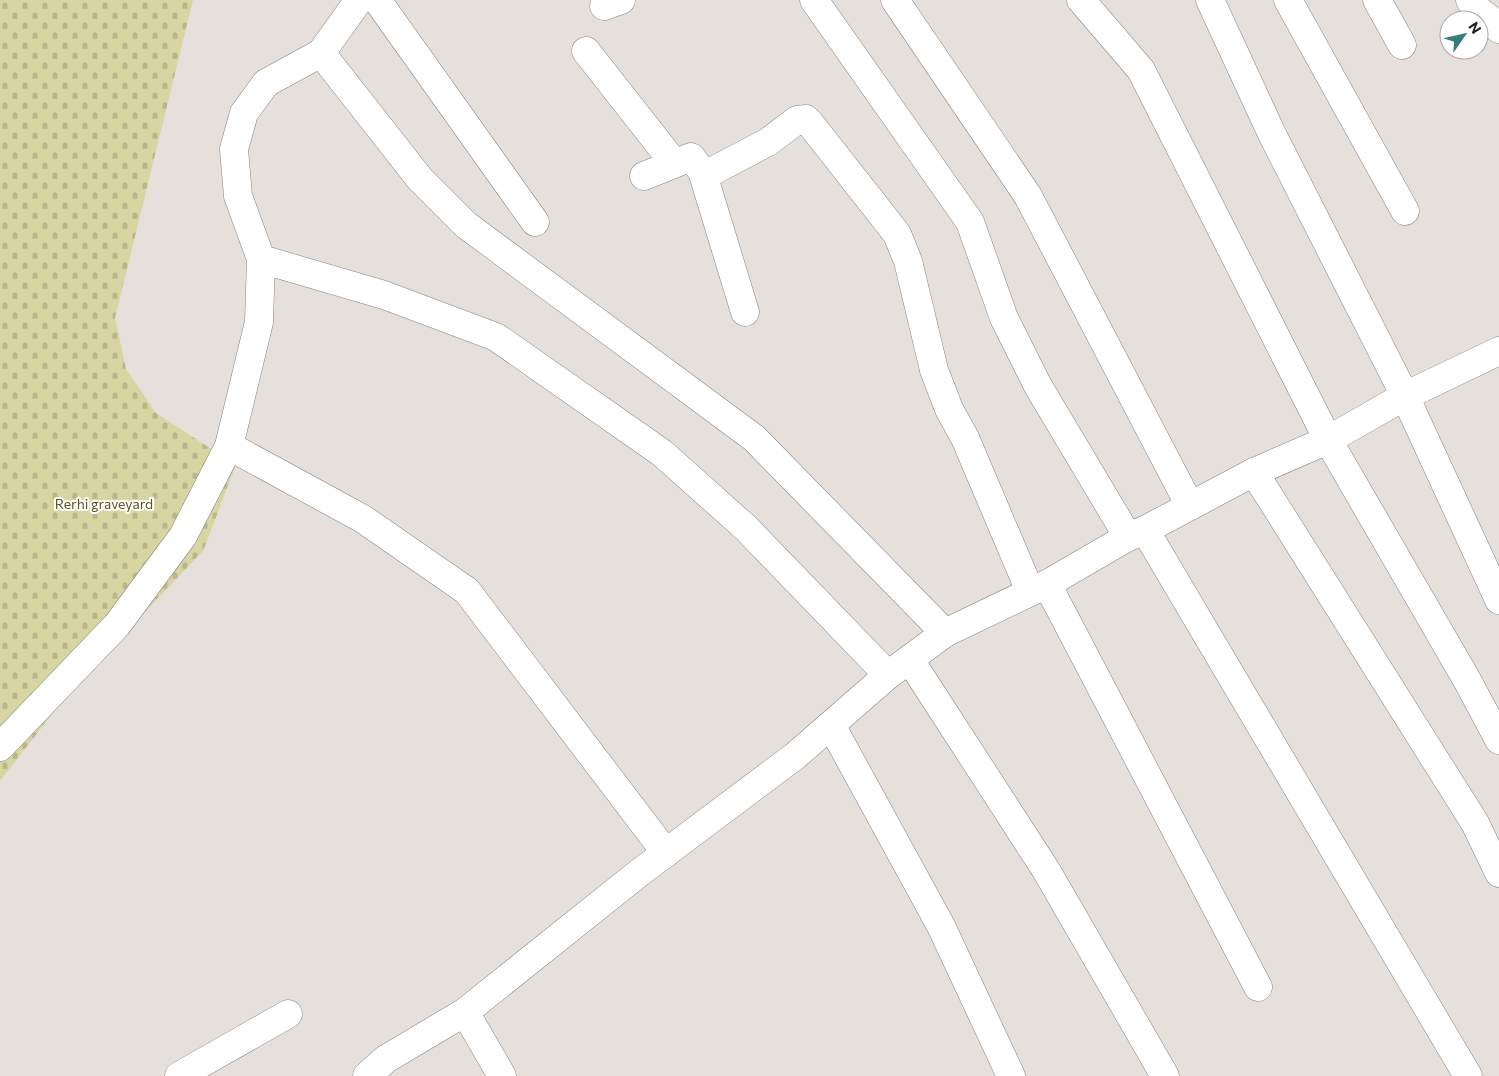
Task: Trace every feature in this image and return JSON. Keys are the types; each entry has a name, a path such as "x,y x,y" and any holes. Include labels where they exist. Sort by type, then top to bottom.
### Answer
{"street":[{"path":"0,747 117,625 183,536 228,446 259,322 261,259 238,196 234,149 244,113 266,83 321,53 359,0"},
{"path":"377,0 535,222"},
{"path":"814,0 970,222 1004,318 1038,386 1137,533 1468,1076"},
{"path":"895,0 1028,196 1190,506"},
{"path":"1081,0 1141,70 1328,440 1467,680 1499,740"},
{"path":"1210,0 1271,132 1405,396 1499,600"},
{"path":"1288,0 1405,211"},
{"path":"1377,0 1402,44"},
{"path":"1470,0 1481,15 1489,19 1499,30"},
{"path":"586,52 674,163"},
{"path":"321,53 420,179 466,225 754,438 945,633"},
{"path":"702,171 705,173 719,168 768,142 797,120 806,118 897,234 908,261 934,370 949,409 1038,587 1258,987"},
{"path":"644,176 691,158 702,171 745,312"},
{"path":"261,259 384,295 496,336 662,453 746,528 899,668 1046,870 1165,1076"},
{"path":"368,1076 386,1059 464,1012 666,853 795,756 899,668 945,633 1038,587 1254,472 1328,440 1405,396 1499,350"},
{"path":"228,446 364,519 467,591 666,853"},
{"path":"1254,472 1476,823 1499,873"},
{"path":"831,725 941,926 1011,1076"},
{"path":"464,1012 502,1076"},
{"path":"179,1076 288,1014"}],"green space":[{"name":"Rerhi graveyard","path":"0,0 193,0 115,318 126,369 156,413 236,465 203,551 71,690 0,781"}]}
